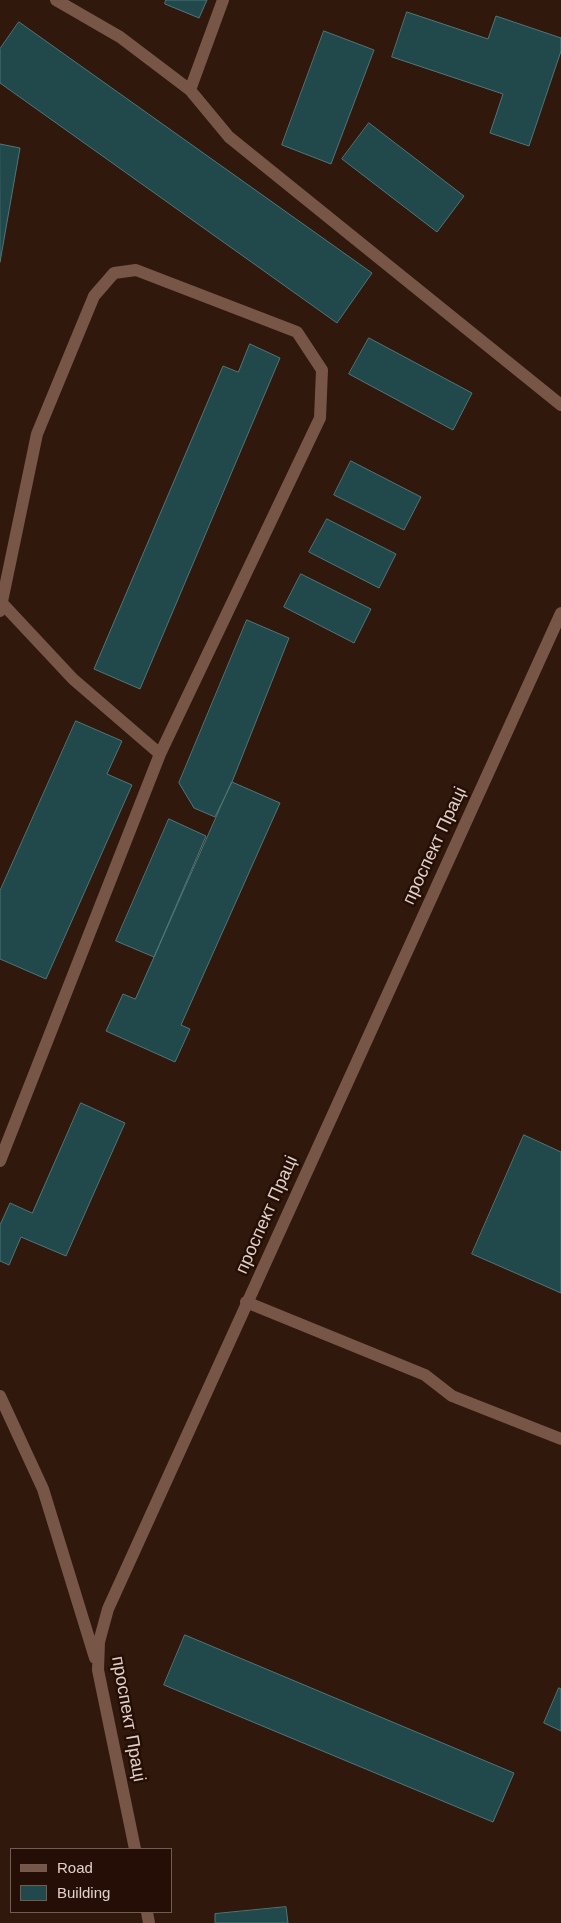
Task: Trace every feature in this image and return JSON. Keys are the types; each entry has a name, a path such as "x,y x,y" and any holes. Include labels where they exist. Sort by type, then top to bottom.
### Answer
{"street":[{"path":"56,0 120,37 190,90 229,137 561,405"},
{"path":"190,90 223,0"},
{"path":"0,1161 160,754 320,418 322,370 297,332 136,270 114,273 94,296 37,434 1,607 73,679 160,754"},
{"name":"проспект Праці","path":"134,1848 98,1670 99,1642 108,1609 561,613"},
{"path":"246,1302 426,1375 452,1396 561,1439"},
{"path":"0,1396 43,1489 98,1670"}],"building":[{"path":"166,0 207,0 199,18 165,4"},
{"path":"407,12 488,39 496,16 561,38 561,51 529,146 490,133 503,94 392,57"},
{"path":"19,22 372,273 337,323 0,83 0,49"},
{"path":"324,31 374,50 331,164 282,145"},
{"path":"369,123 464,196 437,232 342,159"},
{"path":"0,144 20,148 0,262"},
{"path":"369,338 472,393 453,430 349,374"},
{"path":"250,344 280,358 140,689 94,669 223,366 238,372"},
{"path":"351,461 421,497 404,530 334,495"},
{"path":"327,519 396,554 379,588 309,552"},
{"path":"301,574 371,609 354,643 284,607"},
{"path":"247,620 289,638 232,782 215,817 194,808 179,783"},
{"path":"76,721 122,741 107,774 132,785 46,979 0,959 0,891"},
{"path":"232,782 280,803 181,1025 190,1029 175,1062 106,1031 123,994 135,999"},
{"path":"169,819 206,836 154,957 116,941"},
{"path":"81,1103 125,1123 66,1256 21,1237 9,1265 0,1261 0,1225 10,1203 32,1213"},
{"path":"524,1135 561,1152 561,1293 472,1254"},
{"path":"185,1635 514,1773 493,1822 164,1685"},
{"path":"559,1688 561,1689 561,1731 544,1723"},
{"path":"286,1907 288,1923 215,1923 215,1914"}]}
